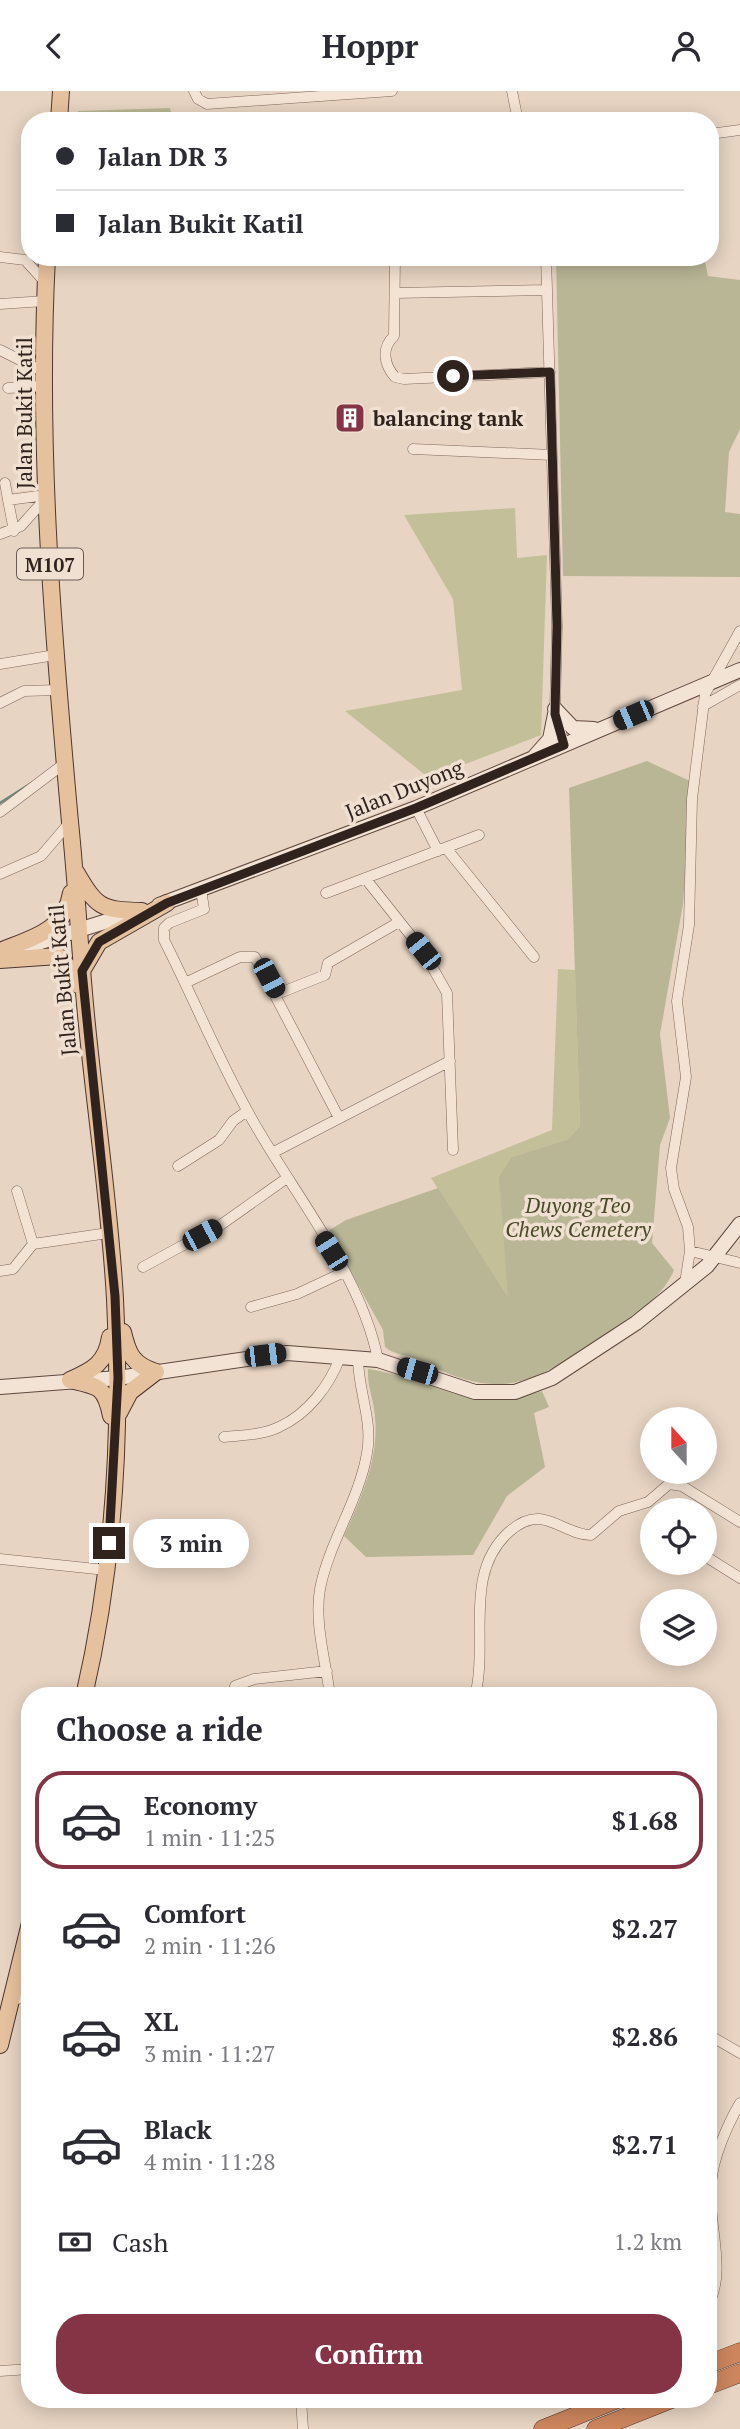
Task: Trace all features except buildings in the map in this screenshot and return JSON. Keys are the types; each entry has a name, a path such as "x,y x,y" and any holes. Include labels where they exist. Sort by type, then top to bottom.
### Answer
{"highway":[{"path":"717,2361 740,2352"},
{"path":"717,2382 740,2373"},
{"path":"543,2429 596,2408"},
{"path":"596,2429 649,2408"}],"main road":[{"path":"60,112 61,91"},
{"name":"Jalan Bukit Katil","path":"46,266 44,379 46,496 55,655 86,1018 115,1296 118,1378 116,1443 101,1622 86,1687"},
{"name":"Jalan Duyong","path":"0,953 167,903 416,808 740,670"},
{"path":"555,712 573,728 593,730 607,726"},
{"path":"531,759 550,739 555,712"},
{"path":"75,870 98,905 110,910 142,911"},
{"path":"0,953 57,926 69,905 75,870"},
{"path":"82,971 99,942 167,903"},
{"path":"0,960 48,954 66,962 75,974 86,1018"},
{"path":"0,1387 118,1378 286,1353 379,1360 475,1392 515,1392 535,1387 589,1356 663,1303 715,1256 739,1220"},
{"path":"115,1296 127,1351 143,1368 156,1372"},
{"path":"70,1380 94,1369 108,1352 115,1296"},
{"path":"116,1421 125,1398 137,1384 156,1372"},
{"path":"70,1380 93,1385 107,1398 116,1443"},
{"path":"0,2045 11,1999 21,1973"}],"street":[{"path":"194,91 198,99 207,104 392,91"},
{"path":"512,91 516,112"},
{"path":"719,133 740,130"},
{"path":"0,257 21,260"},
{"path":"30,266 45,282"},
{"path":"395,266 394,337 386,347 389,370 394,377 404,379 550,372"},
{"path":"546,266 557,626 555,712 564,745"},
{"path":"396,293 547,290"},
{"path":"0,304 45,301"},
{"path":"0,351 44,379"},
{"path":"8,388 44,379"},
{"path":"413,449 552,456"},
{"path":"5,483 14,531"},
{"path":"8,500 46,496"},
{"path":"0,534 14,531 46,496"},
{"path":"685,1283 690,1251 688,1227 674,1189 671,1168 686,1077 677,1001 689,925 692,799 703,706 709,683 740,631"},
{"path":"0,664 55,655"},
{"path":"703,706 740,685"},
{"path":"0,703 24,691 58,690"},
{"path":"0,812 65,763"},
{"path":"416,808 442,849 534,957"},
{"path":"0,874 41,856 70,822"},
{"path":"326,893 479,835"},
{"path":"365,878 423,951 447,993 453,1150"},
{"path":"201,889 204,909 169,923 164,928 164,940 247,1111 344,1272 369,1325 379,1360"},
{"path":"277,993 325,975 328,963 398,922"},
{"path":"185,983 249,955 260,962 340,1118"},
{"path":"272,1153 450,1061"},
{"path":"178,1166 219,1140 233,1121 247,1111"},
{"path":"143,1267 222,1224 287,1178"},
{"path":"17,1191 33,1244"},
{"path":"0,1271 13,1269 33,1244 108,1233"},
{"path":"690,1251 740,1263"},
{"path":"251,1307 297,1294 344,1272"},
{"path":"224,1437 267,1431 287,1423 329,1383 340,1357"},
{"path":"329,1687 320,1621 320,1590 360,1485 368,1451 369,1421 358,1358"},
{"path":"656,1498 663,1487 676,1484 700,1498"},
{"path":"477,1687 481,1672 480,1587 487,1560 502,1540 519,1525 540,1519 591,1535 619,1511 640,1508"},
{"path":"717,1508 740,1522"},
{"path":"0,1559 106,1570"},
{"path":"717,1564 740,1578"},
{"path":"235,1686 254,1679 327,1671"},
{"path":"11,1999 21,1998"},
{"path":"717,2040 740,2053"},
{"path":"717,2157 740,2102"},
{"path":"0,2371 21,2370"},
{"path":"301,2408 303,2429"}],"shaded area":[{"path":"515,508 517,558 547,555 541,735 429,778 345,711 462,690 453,599 404,515"},
{"path":"558,969 575,970 580,1126 568,1139 512,1157 509,1299 431,1178 552,1130"}],"green space":[{"path":"170,108 171,112 78,112"},
{"path":"556,266 706,266 708,276 740,280 740,429 729,452 725,512 740,514 740,577 563,576"},
{"name":"Duyong Teo Chews Cemetery","path":"647,761 692,782 683,904 660,1034 670,1118 660,1145 652,1243 674,1270 663,1288 640,1310 543,1373 522,1381 500,1384 476,1382 385,1347 383,1330 328,1231 346,1220 438,1188 508,1297 499,1177 512,1157 568,1139 580,1126 569,788"},
{"path":"368,1369 472,1397 492,1399 542,1391 549,1407 534,1413 545,1467 507,1496 473,1555 366,1557 344,1536 362,1493 374,1448 375,1417"}],"waterway":[{"path":"0,803 33,782"}],"place":[{"name":"balancing tank","path":"350,418"}],"route":[{"path":"109,1543 118,1378 115,1296 82,971 93,951 99,942 111,933 167,903 416,808 564,745 555,714 557,626 550,372 453,376"}]}
